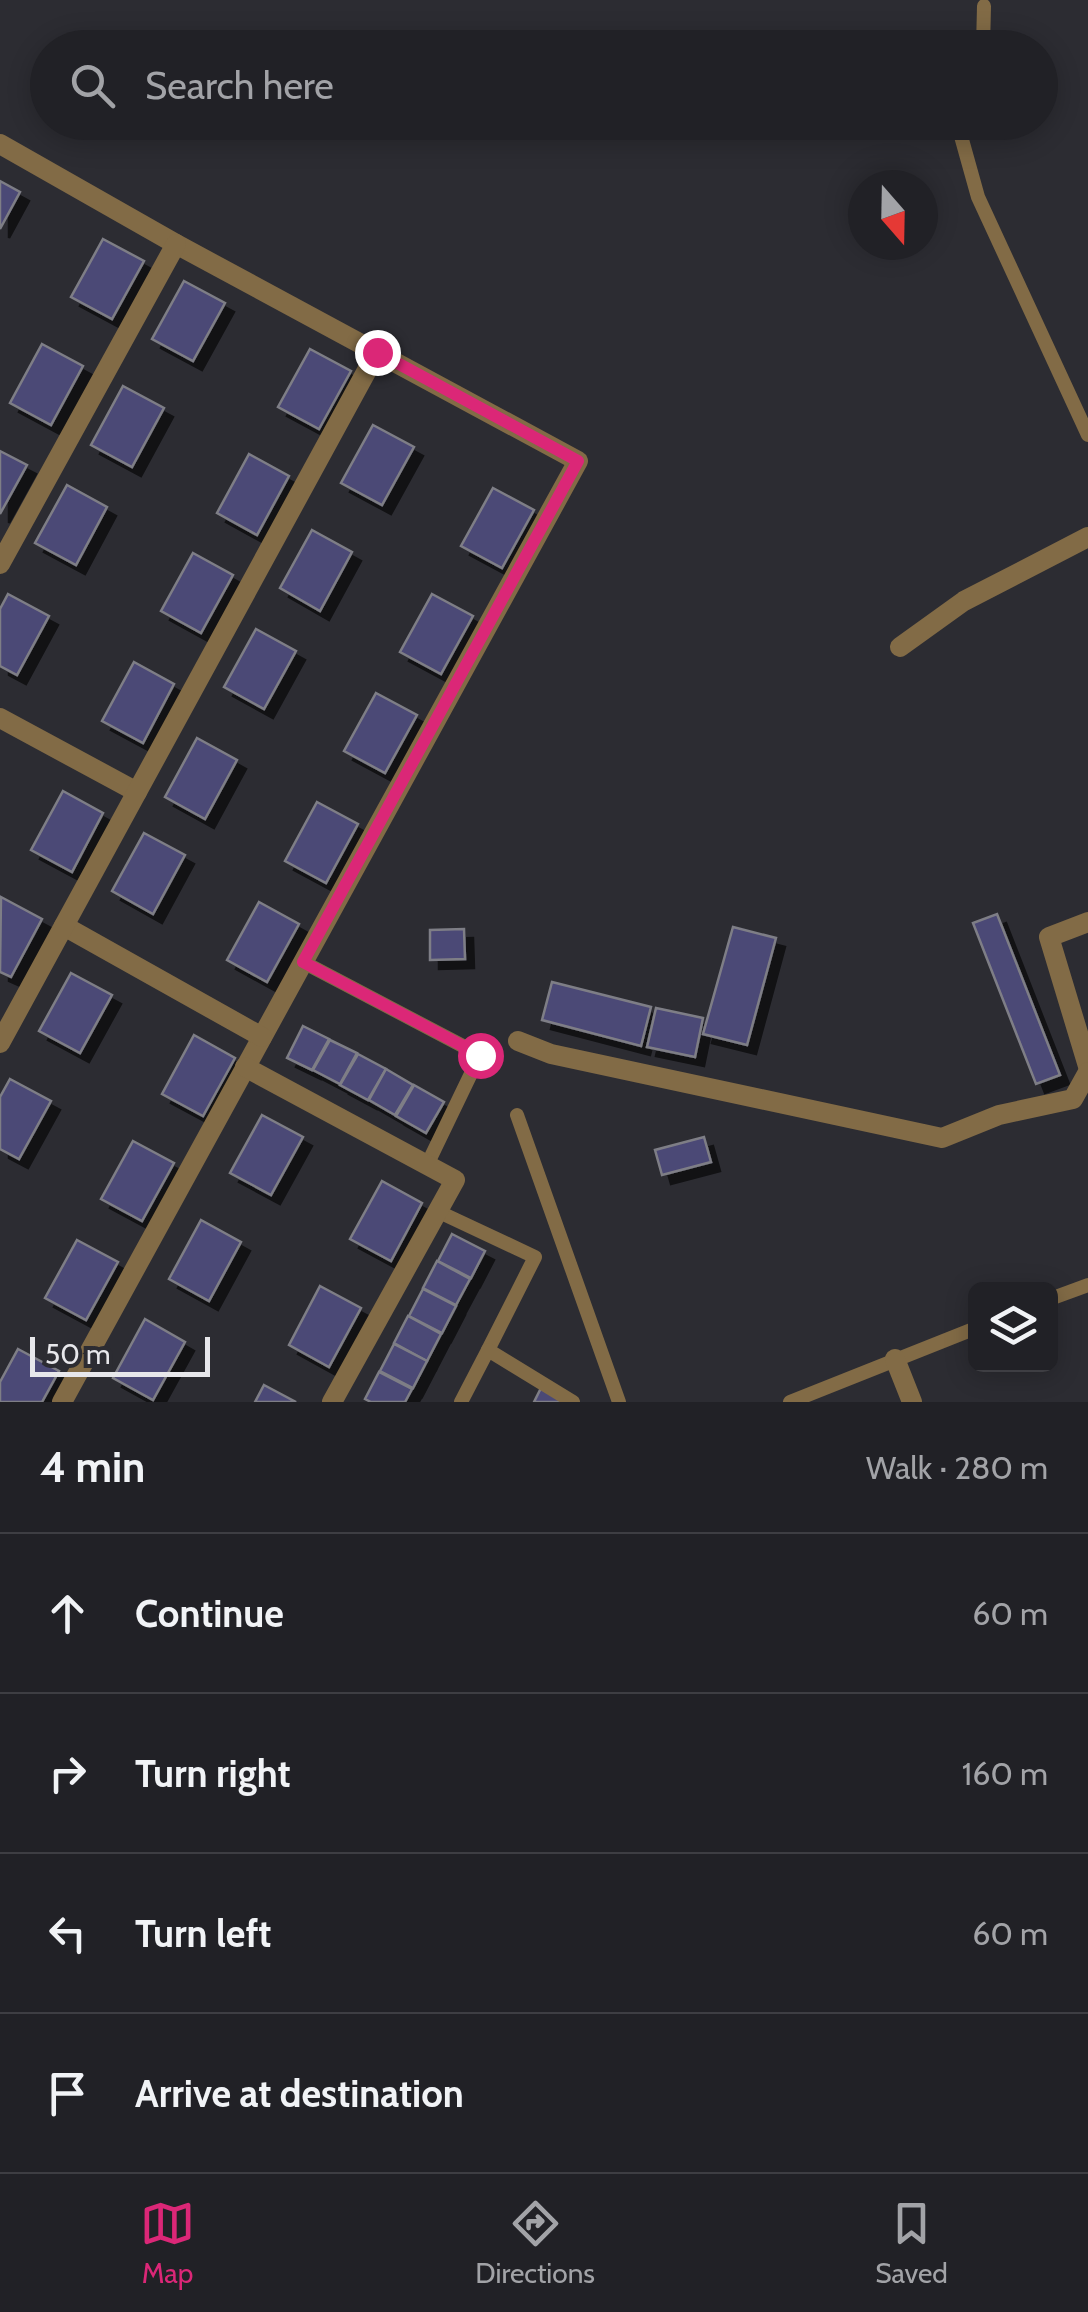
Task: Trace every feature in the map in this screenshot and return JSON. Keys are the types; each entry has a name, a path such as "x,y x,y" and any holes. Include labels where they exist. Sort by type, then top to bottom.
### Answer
{"street":[{"path":"0,144 176,244 578,461 62,1402"},
{"path":"0,564 176,244"},
{"path":"3,1032 377,352"},
{"path":"900,647 964,600 1088,537"},
{"path":"0,718 138,792"},
{"path":"518,1041 551,1054 942,1138 999,1115 1073,1098 1088,1069 1049,937 1088,922"},
{"path":"64,926 262,1037"},
{"path":"246,1067 455,1180 332,1402"},
{"path":"895,1359 912,1402"}],"lane":[{"path":"984,6 984,30"},
{"path":"962,140 978,197 1088,435"},
{"path":"303,962 480,1055 427,1165"},
{"path":"516,1115 619,1402"},
{"path":"437,1211 535,1256 461,1402"},
{"path":"1058,1296 1088,1285"},
{"path":"790,1402 968,1331"},
{"path":"488,1350 572,1402"}],"building":[{"path":"0,181 20,192 0,229"},
{"path":"103,239 144,261 112,319 71,297"},
{"path":"184,281 225,303 193,361 152,339"},
{"path":"42,344 83,366 51,425 10,403"},
{"path":"310,349 351,371 319,429 278,407"},
{"path":"123,386 164,408 132,467 91,445"},
{"path":"373,425 414,447 382,505 341,483"},
{"path":"0,451 27,465 0,514"},
{"path":"249,454 289,476 257,535 217,513"},
{"path":"67,485 107,507 76,565 35,543"},
{"path":"493,488 534,510 502,568 461,546"},
{"path":"312,530 352,552 320,611 280,588"},
{"path":"193,553 233,575 201,633 161,611"},
{"path":"8,594 49,616 17,675 0,666 0,609"},
{"path":"432,594 473,616 441,674 400,652"},
{"path":"256,629 296,651 264,709 224,687"},
{"path":"134,662 174,684 143,743 102,721"},
{"path":"376,693 417,715 385,773 344,751"},
{"path":"197,738 237,760 205,819 165,797"},
{"path":"63,791 103,813 72,872 31,850"},
{"path":"317,802 358,824 326,883 285,861"},
{"path":"144,833 185,855 153,914 112,891"},
{"path":"1,897 42,919 11,977 0,972"},
{"path":"259,902 299,924 267,982 227,960"},
{"path":"997,914 1060,1075 1036,1084 973,923"},
{"path":"733,927 776,938 747,1045 703,1034"},
{"path":"464,929 465,959 430,960 430,930"},
{"path":"71,973 112,995 80,1053 39,1031"},
{"path":"552,982 651,1007 641,1046 542,1020"},
{"path":"656,1008 703,1018 695,1057 647,1047"},
{"path":"303,1026 329,1039 312,1070 287,1058"},
{"path":"194,1035 235,1058 203,1116 162,1094"},
{"path":"330,1040 357,1053 340,1084 313,1070"},
{"path":"358,1054 386,1069 368,1100 340,1085"},
{"path":"386,1069 413,1085 395,1115 369,1100"},
{"path":"10,1079 51,1101 19,1159 0,1149 0,1097"},
{"path":"414,1085 444,1102 426,1133 396,1116"},
{"path":"262,1115 303,1137 271,1195 230,1173"},
{"path":"704,1137 711,1162 662,1175 655,1150"},
{"path":"133,1141 174,1163 142,1221 101,1199"},
{"path":"382,1181 422,1203 391,1261 350,1239"},
{"path":"201,1220 241,1242 209,1301 169,1279"},
{"path":"452,1234 485,1251 471,1278 438,1261"},
{"path":"77,1240 118,1262 86,1320 45,1298"},
{"path":"437,1261 470,1279 456,1305 423,1288"},
{"path":"320,1286 361,1308 329,1367 289,1345"},
{"path":"423,1289 456,1306 442,1333 409,1316"},
{"path":"408,1316 441,1334 427,1361 394,1343"},
{"path":"145,1319 185,1342 153,1400 113,1378"},
{"path":"394,1344 427,1361 413,1388 380,1371"},
{"path":"18,1349 59,1371 42,1402 0,1402 0,1382"},
{"path":"379,1372 412,1389 405,1402 365,1399"},
{"path":"264,1385 296,1402 255,1402"},
{"path":"541,1388 567,1402 534,1402"}],"route":[{"path":"377,352 578,461 303,962 480,1055"}]}
